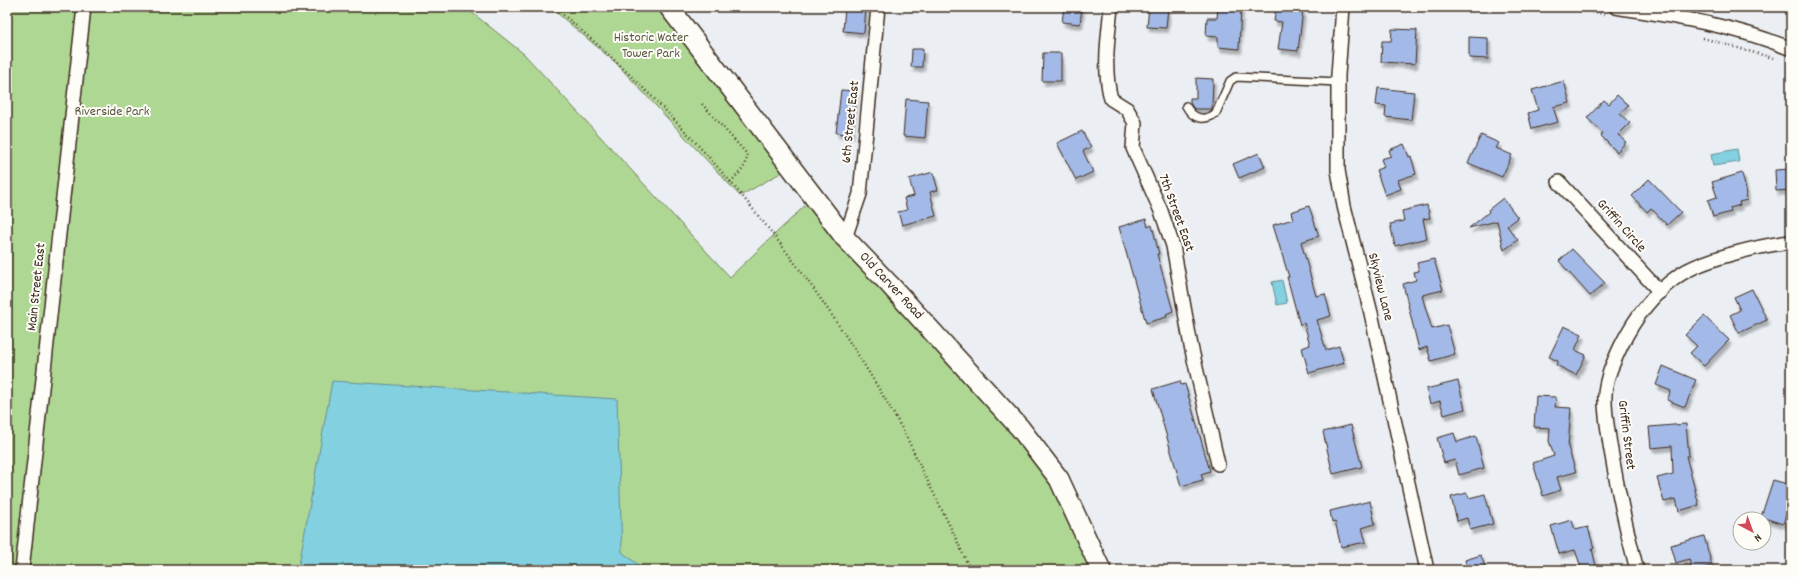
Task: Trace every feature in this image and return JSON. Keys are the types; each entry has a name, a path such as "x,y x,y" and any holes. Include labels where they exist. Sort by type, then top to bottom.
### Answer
{"street":[{"name":"Main Street East","path":"22,570 84,7"},
{"name":"Old Carver Road","path":"669,7 845,238 890,284 1020,428 1059,479 1101,570"},
{"name":"6th Street East","path":"845,238 860,194 878,7"},
{"name":"7th Street East","path":"1111,7 1107,58 1108,87 1111,99 1127,109 1135,123 1133,148 1161,211 1173,246 1192,346 1218,464"},
{"name":"Skyview Lane","path":"1343,7 1338,82 1338,170 1344,206 1371,313 1427,570"},
{"path":"1616,7 1710,23 1772,41 1791,49"},
{"name":"Griffin Circle","path":"1559,182 1660,292"},
{"name":"Griffin Street","path":"1637,570 1616,483 1606,419 1605,394 1608,374 1628,333 1646,306 1679,275 1697,266 1770,244 1791,242"}],"lane":[{"path":"1186,106 1190,113 1198,118 1207,118 1212,116 1216,113 1230,81 1236,77 1338,82"}],"path":[{"path":"554,7 580,29 643,88 696,142 789,254 860,357 900,425 953,531 970,570"},
{"path":"702,104 747,154 747,163 738,175 730,182"}],"green space":[{"name":"Riverside Park","path":"8,7 465,7 524,54 730,277 814,197 1059,479 1095,570 7,570"},
{"name":"Historic Water Tower Park","path":"550,7 669,7 791,167 740,196 615,62"}],"water":[{"path":"1737,149 1739,162 1713,166 1711,154"},
{"path":"1282,280 1287,303 1277,305 1272,282"},
{"path":"332,381 617,399 622,552 645,570 298,570"}],"building":[{"path":"845,7 866,7 864,33 843,31"},
{"path":"1064,7 1082,8 1080,24 1062,22"},
{"path":"1149,7 1168,7 1166,28 1147,27"},
{"path":"1218,7 1241,7 1239,49 1218,47 1218,37 1206,36 1207,18 1217,18"},
{"path":"1276,7 1303,10 1298,51 1278,49 1282,22 1274,21"},
{"path":"1392,29 1417,30 1415,64 1381,62 1382,41 1391,41"},
{"path":"1469,37 1488,38 1488,59 1469,58"},
{"path":"912,49 923,49 922,67 911,67"},
{"path":"1043,53 1061,53 1061,81 1042,81"},
{"path":"1196,78 1213,79 1212,109 1194,109 1190,103 1190,98 1196,98"},
{"path":"1564,81 1570,103 1553,107 1558,122 1532,129 1528,113 1538,110 1532,90"},
{"path":"1378,88 1414,92 1411,120 1385,117 1386,106 1376,105"},
{"path":"841,90 856,91 851,135 836,133"},
{"path":"1617,95 1628,105 1620,114 1630,123 1618,135 1626,142 1617,152 1601,136 1603,133 1587,118 1604,100 1609,104"},
{"path":"906,99 928,101 925,138 903,136"},
{"path":"1082,131 1091,147 1083,151 1093,172 1076,180 1057,143"},
{"path":"1481,135 1499,143 1496,148 1512,155 1502,177 1468,163"},
{"path":"1404,144 1409,157 1411,156 1416,174 1398,180 1401,189 1385,195 1376,170 1384,167 1381,159 1391,156 1389,150"},
{"path":"1259,153 1265,167 1239,178 1233,164"},
{"path":"1791,169 1791,190 1776,191 1775,170"},
{"path":"933,172 938,190 930,192 936,216 902,225 898,212 907,210 904,198 914,196 909,179"},
{"path":"1742,173 1747,200 1739,202 1740,205 1730,208 1731,212 1713,217 1708,200 1717,197 1712,182"},
{"path":"1649,179 1681,212 1667,225 1651,208 1647,212 1632,196"},
{"path":"1503,198 1518,218 1507,226 1518,240 1504,250 1497,221 1469,228 1489,212 1488,210"},
{"path":"1427,205 1430,218 1423,219 1427,238 1395,246 1390,224 1404,221 1402,211"},
{"path":"1309,206 1319,236 1301,242 1316,296 1325,294 1331,316 1317,320 1326,350 1339,346 1344,363 1309,373 1302,348 1310,345 1304,323 1300,325 1287,277 1289,277 1273,225 1293,219 1291,212"},
{"path":"1146,219 1148,227 1152,225 1159,254 1157,254 1173,311 1166,314 1167,317 1146,323 1119,227"},
{"path":"1572,249 1605,283 1590,296 1559,261"},
{"path":"1434,259 1443,290 1422,295 1432,329 1447,325 1455,354 1431,361 1427,347 1419,350 1403,284 1416,280 1414,272 1419,271 1417,263"},
{"path":"1752,289 1767,320 1739,333 1730,315 1740,310 1734,297"},
{"path":"1704,316 1729,340 1704,366 1690,353 1697,346 1685,335"},
{"path":"1564,326 1582,334 1575,350 1586,355 1576,375 1556,365 1558,361 1549,357"},
{"path":"1663,366 1696,380 1685,407 1667,400 1671,391 1656,385"},
{"path":"1180,381 1181,385 1185,384 1210,471 1201,474 1203,480 1181,486 1153,389"},
{"path":"1458,381 1465,409 1444,415 1440,401 1430,404 1426,389"},
{"path":"1536,396 1556,397 1555,407 1571,408 1568,447 1576,472 1557,477 1561,490 1543,496 1533,463 1554,456 1549,441 1550,428 1534,427"},
{"path":"1686,424 1689,456 1686,456 1699,505 1679,511 1676,499 1664,502 1657,478 1673,474 1672,446 1651,448 1649,427"},
{"path":"1351,425 1362,467 1333,474 1323,432"},
{"path":"1454,433 1457,442 1476,436 1484,468 1459,475 1455,460 1444,463 1437,438"},
{"path":"1773,480 1791,485 1791,500 1783,524 1772,520 1772,511 1763,511"},
{"path":"1467,493 1469,498 1485,494 1493,524 1470,530 1467,518 1457,521 1451,497"},
{"path":"1370,501 1375,524 1362,528 1366,542 1341,547 1335,521 1332,522 1330,511"},
{"path":"1572,520 1575,530 1588,527 1594,548 1592,549 1597,570 1582,570 1575,550 1559,554 1551,526"},
{"path":"1704,536 1712,566 1692,570 1689,559 1676,563 1671,545"},
{"path":"1481,555 1486,570 1468,570 1465,560"}]}
